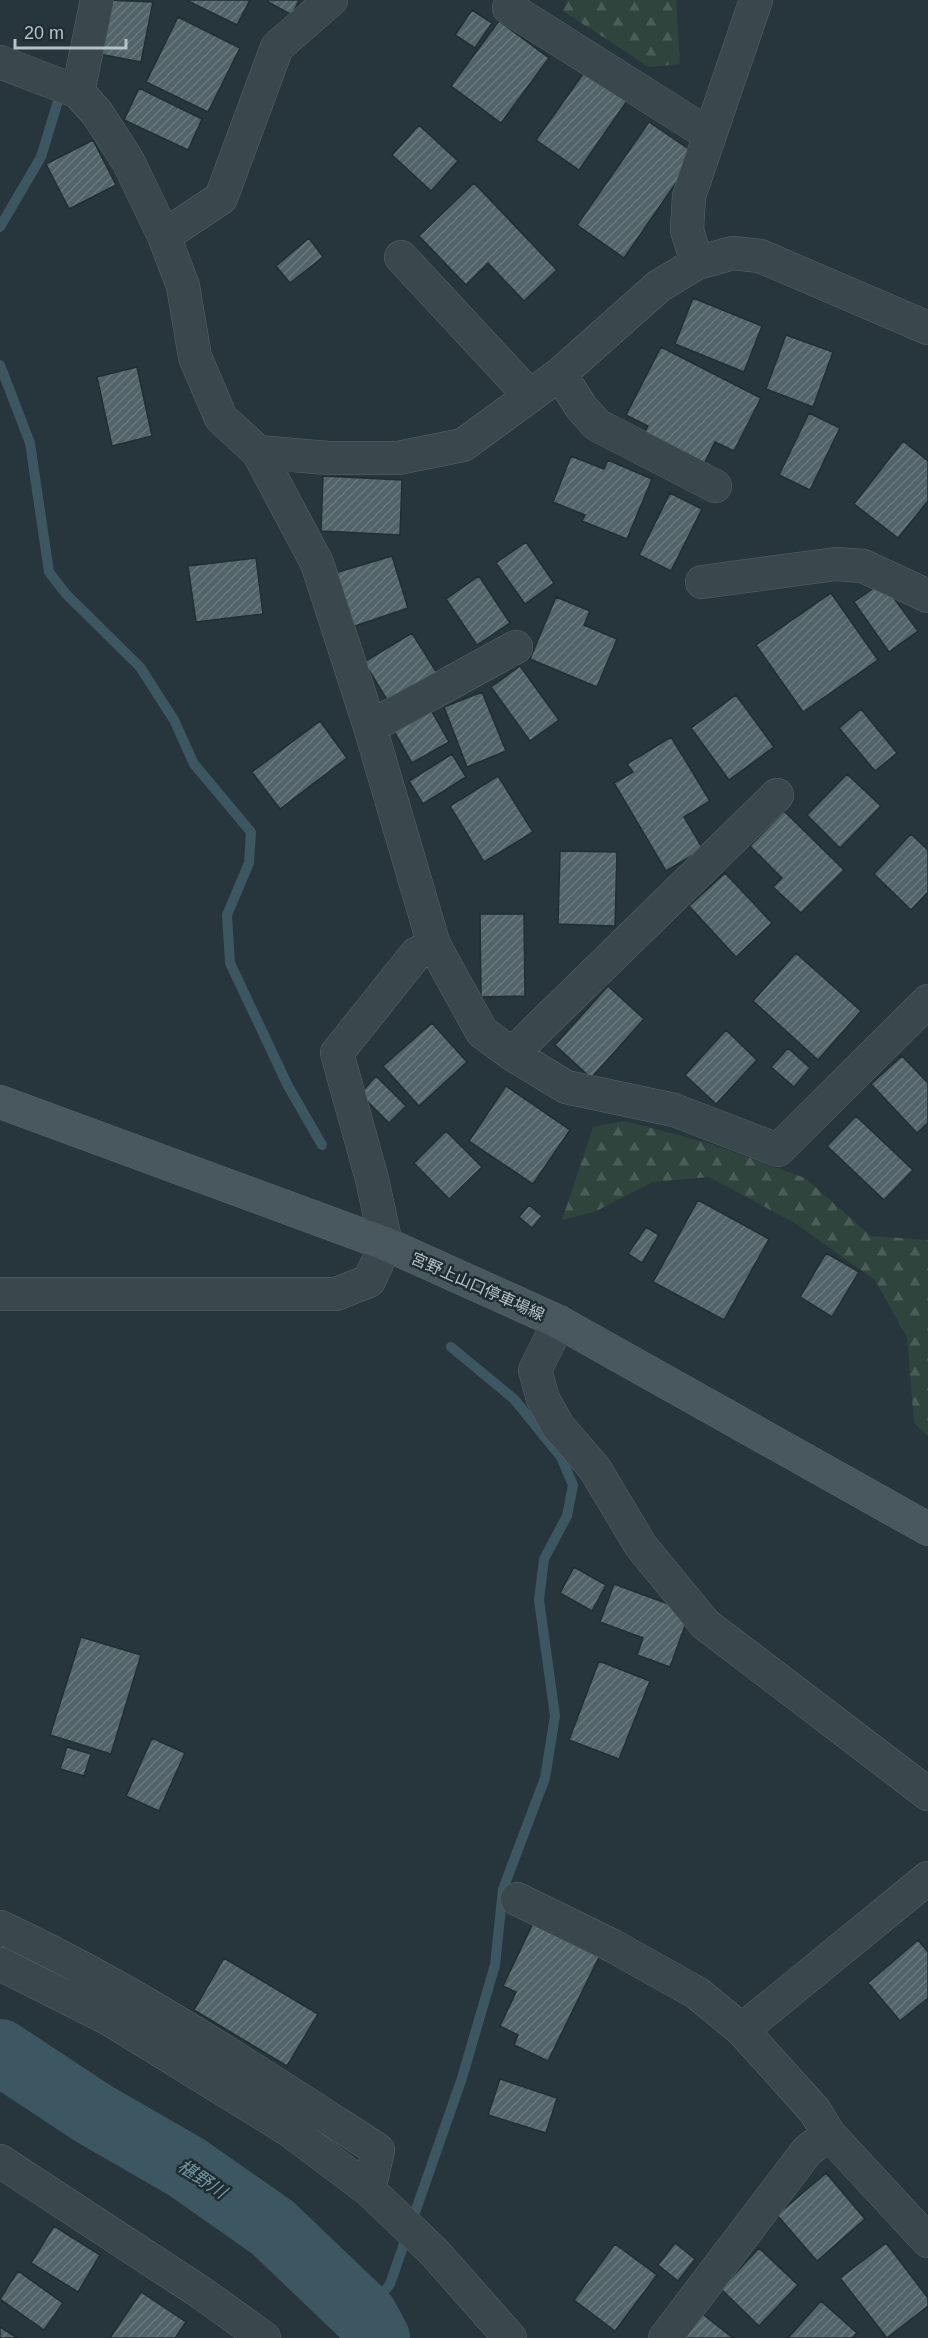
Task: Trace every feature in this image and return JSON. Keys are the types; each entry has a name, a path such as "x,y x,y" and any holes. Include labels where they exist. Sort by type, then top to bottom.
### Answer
{"main road":[{"name":"宮野上山口停車場線","path":"0,1102 386,1244 559,1322 928,1529"}],"street":[{"path":"66,87 97,0"},
{"path":"165,236 221,198 277,47 331,0"},
{"path":"697,263 687,230 689,196 756,0"},
{"path":"509,8 694,125 711,132"},
{"path":"0,62 66,87 97,113 128,161 165,236 183,286 195,357 221,418 258,452 318,563 370,727 434,945 482,1032 512,1054 566,1086 674,1110 778,1150 928,1001"},
{"path":"258,452 328,458 398,458 463,445 560,374 659,286 697,263 733,253 760,256 928,328"},
{"path":"401,256 530,396"},
{"path":"560,374 581,407 597,425 715,486"},
{"path":"702,582 836,564 863,566 928,596"},
{"path":"370,727 516,647"},
{"path":"512,1054 777,795"},
{"path":"0,1294 336,1294 369,1281 386,1244 372,1179 337,1053 416,954 434,945"},
{"path":"559,1322 535,1370 543,1399 558,1426 596,1469 641,1546 705,1624 928,1794"},
{"path":"742,2030 928,1878"},
{"path":"517,1899 613,1946 697,1993 742,2030 815,2111 829,2134 928,2241"},
{"path":"0,1927 118,1985 378,2150 369,2190"},
{"path":"0,1964 121,2026 289,2130 369,2190 434,2252 510,2338"},
{"path":"665,2338 807,2151 829,2134"},
{"path":"0,2161 194,2288 264,2338"}],"green space":[{"path":"567,0 676,0 680,64 649,67 563,11"},
{"path":"625,1121 711,1144 805,1178 871,1236 928,1240 928,1436 914,1423 907,1337 875,1280 793,1222 709,1177 653,1182 594,1212 562,1220 593,1127"}],"building":[{"path":"105,0 153,2 141,62 94,53"},
{"path":"186,0 250,0 237,25"},
{"path":"269,0 299,0 292,15 268,2"},
{"path":"472,10 492,23 475,48 455,35"},
{"path":"178,17 240,48 208,112 146,82"},
{"path":"499,21 549,58 501,123 451,86"},
{"path":"585,71 627,101 579,170 536,140"},
{"path":"139,88 202,119 188,150 124,120"},
{"path":"649,122 696,154 624,258 577,225"},
{"path":"419,125 458,161 431,191 392,155"},
{"path":"93,140 116,185 69,209 46,164"},
{"path":"474,183 557,270 524,301 488,263 466,285 419,236"},
{"path":"309,238 323,257 290,283 276,266"},
{"path":"693,298 762,326 744,372 675,344"},
{"path":"786,335 833,352 813,407 766,389"},
{"path":"661,347 761,398 734,451 715,442 701,470 641,439 648,426 626,415"},
{"path":"137,367 152,436 112,446 97,377"},
{"path":"809,413 840,428 810,490 779,475"},
{"path":"903,441 928,461 928,501 898,538 854,504"},
{"path":"571,456 604,469 608,460 652,479 627,539 582,521 585,515 553,502"},
{"path":"323,476 402,480 400,535 321,531"},
{"path":"670,493 702,509 671,571 639,555"},
{"path":"526,542 554,583 525,604 496,563"},
{"path":"392,556 408,608 352,627 335,573"},
{"path":"256,558 263,614 196,622 188,566"},
{"path":"479,576 510,623 477,645 446,599"},
{"path":"882,582 918,631 889,652 854,602"},
{"path":"831,593 878,660 803,712 756,645"},
{"path":"556,597 590,611 584,625 617,639 597,687 530,659"},
{"path":"412,633 437,673 389,703 364,662"},
{"path":"520,666 559,720 530,741 491,687"},
{"path":"482,692 506,751 467,767 444,707"},
{"path":"736,695 774,747 729,780 691,728"},
{"path":"861,709 897,753 875,771 839,728"},
{"path":"431,710 449,742 412,763 394,731"},
{"path":"320,721 347,758 280,809 252,772"},
{"path":"671,737 710,801 684,817 703,849 666,871 614,783 633,772 627,764"},
{"path":"452,754 466,777 423,804 409,781"},
{"path":"847,774 881,806 840,848 807,815"},
{"path":"498,776 533,832 484,862 450,806"},
{"path":"784,811 844,870 801,913 773,887 782,878 750,846"},
{"path":"911,834 928,850 928,892 911,910 874,874"},
{"path":"560,851 617,852 615,926 558,924"},
{"path":"725,873 772,923 736,957 689,906"},
{"path":"480,914 524,914 525,996 481,997"},
{"path":"796,953 861,1011 818,1060 753,1001"},
{"path":"608,986 644,1019 591,1078 555,1045"},
{"path":"432,1023 467,1062 419,1106 383,1066"},
{"path":"726,1030 757,1060 716,1104 685,1075"},
{"path":"788,1048 810,1068 794,1087 771,1067"},
{"path":"902,1056 928,1083 928,1123 917,1133 871,1084"},
{"path":"376,1076 406,1106 389,1123 360,1094"},
{"path":"506,1086 570,1130 533,1184 469,1141"},
{"path":"856,1116 913,1170 884,1200 827,1146"},
{"path":"446,1131 482,1167 449,1199 414,1163"},
{"path":"698,1200 769,1239 724,1320 653,1282"},
{"path":"529,1205 542,1216 532,1228 519,1217"},
{"path":"646,1227 659,1235 642,1263 628,1254"},
{"path":"826,1253 859,1272 832,1317 800,1297"},
{"path":"574,1567 606,1585 592,1611 560,1593"},
{"path":"614,1584 690,1612 670,1667 637,1655 643,1638 600,1622"},
{"path":"81,1637 141,1655 111,1754 50,1735"},
{"path":"599,1661 650,1681 619,1759 569,1740"},
{"path":"152,1738 185,1753 159,1811 126,1796"},
{"path":"67,1747 91,1754 84,1776 60,1769"},
{"path":"536,1917 603,1949 548,2061 514,2045 518,2035 500,2026 516,1992 503,1986"},
{"path":"918,1940 928,1952 928,1998 900,2021 868,1983"},
{"path":"224,1958 318,2014 287,2066 194,2010"},
{"path":"500,2079 557,2098 546,2133 488,2115"},
{"path":"826,2173 865,2219 817,2261 777,2215"},
{"path":"54,2226 100,2255 78,2292 31,2263"},
{"path":"675,2243 695,2259 678,2281 658,2265"},
{"path":"886,2243 928,2298 928,2306 887,2338 840,2278"},
{"path":"615,2244 657,2275 615,2331 574,2300"},
{"path":"759,2248 798,2285 759,2326 721,2289"},
{"path":"18,2271 63,2303 44,2330 0,2299"},
{"path":"141,2292 186,2322 175,2338 110,2338"},
{"path":"821,2301 857,2333 852,2338 788,2338"},
{"path":"700,2312 733,2338 681,2338"},
{"path":"0,2327 17,2338 0,2338"}],"waterway":[{"path":"0,227 41,157 61,91"},
{"path":"0,365 30,443 49,572 66,594 140,667 174,720 194,764 251,832 249,863 227,915 230,963 288,1086 322,1145"},
{"path":"365,2316 390,2284 462,2078 495,1965 503,1889 545,1778 555,1716 539,1600 544,1559 567,1516 573,1485 561,1457 514,1399 451,1347"},
{"name":"椹野川","path":"0,2052 94,2114 186,2167 273,2228 365,2316 377,2338"}]}
